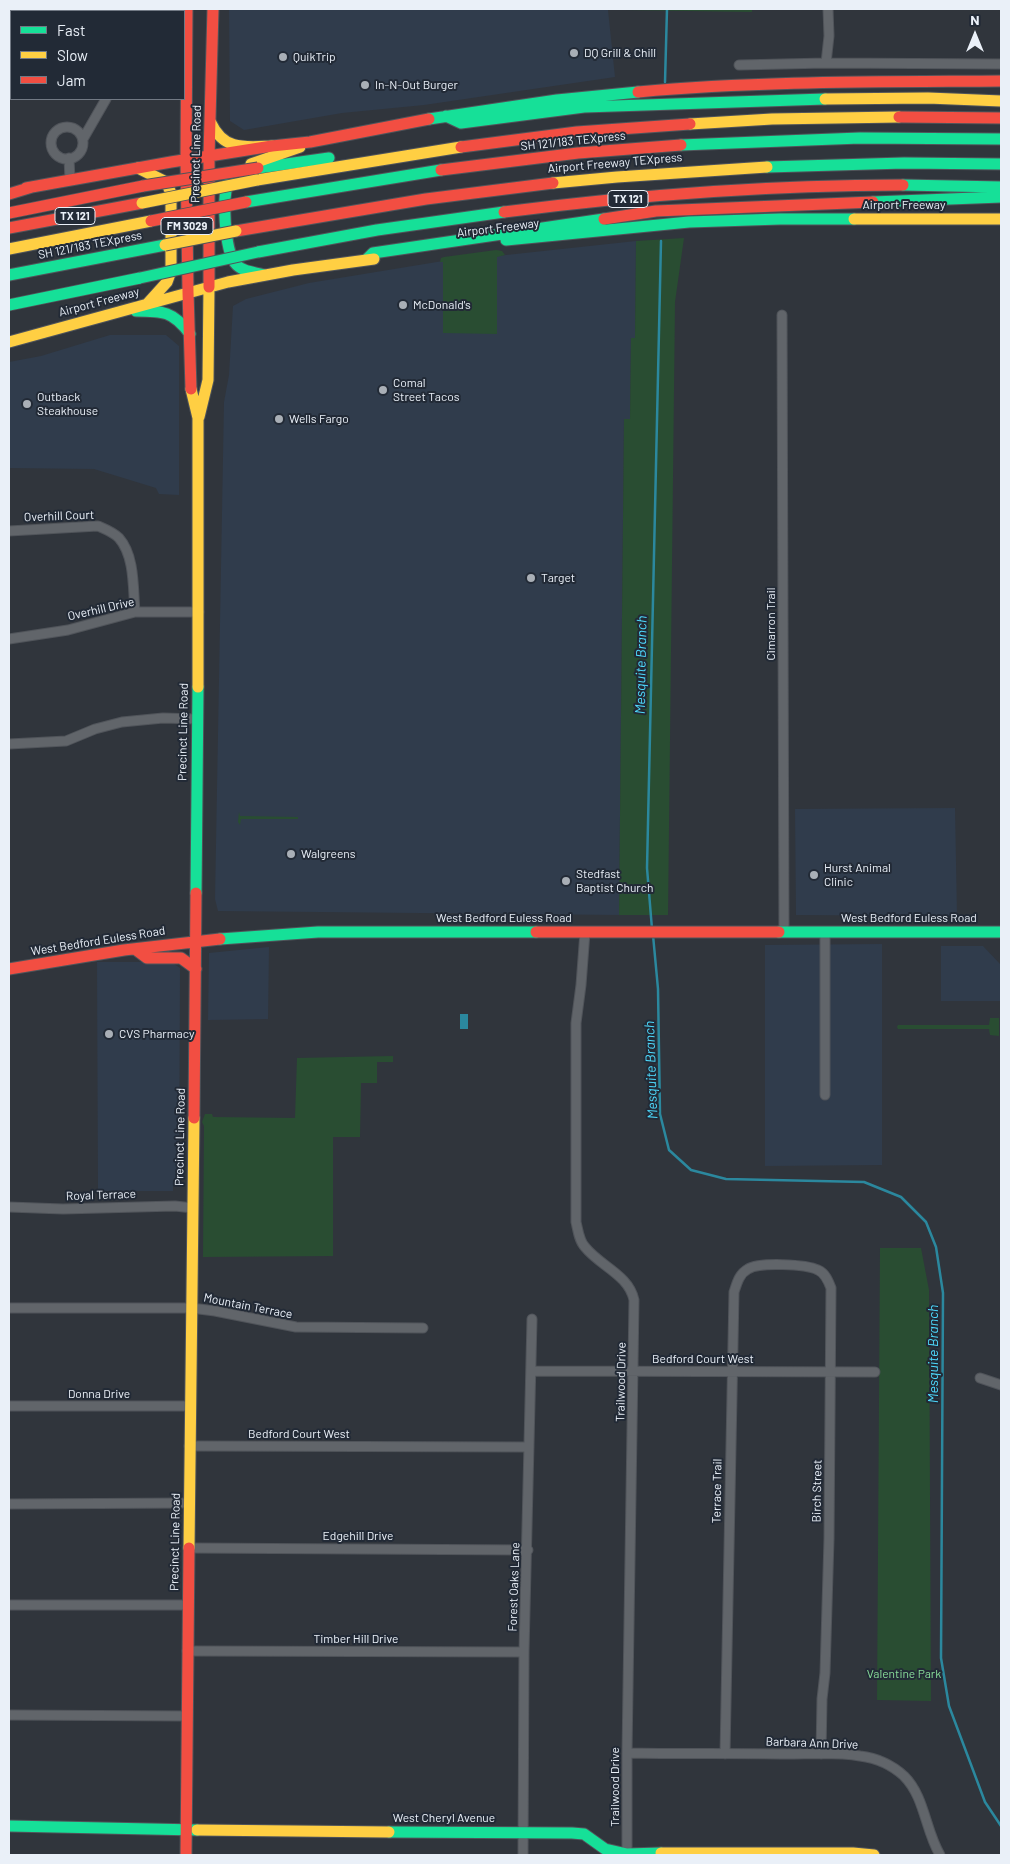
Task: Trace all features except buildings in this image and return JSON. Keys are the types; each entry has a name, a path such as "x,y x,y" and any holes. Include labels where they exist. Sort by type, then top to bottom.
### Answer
{"main road":[{"name":"Precinct Line Road","path":"186,1855 199,612 198,418 191,389 188,292 186,160 188,9"},
{"name":"Precinct Line Road","path":"198,418 208,380 213,9"},
{"path":"9,192 138,168 305,142 446,116 557,100 686,88 828,83 1001,81"},
{"path":"446,116 461,122 584,107 766,100 928,98 1001,101"},
{"name":"TX 121","path":"9,228 349,164 515,139 577,132 772,119 854,117 1001,118"},
{"path":"211,120 214,131 222,140 237,147 272,146"},
{"path":"9,213 143,186 258,168 498,133 515,139"},
{"name":"SH 121/183 TEXpress","path":"9,247 36,244 246,202 369,181 522,160 637,149 808,139 908,137 1001,139"},
{"path":"267,276 241,268 234,262 230,254 226,186 241,168 298,148 305,142"},
{"name":"Airport Freeway TEXpress","path":"236,231 322,214 419,199 588,178 815,164 1001,164"},
{"path":"138,168 166,182 172,193 170,271 166,282 148,303"},
{"name":"Airport Freeway","path":"9,305 258,252 447,218 615,200 746,189 888,185 1001,187"},
{"path":"367,259 374,253 656,212 1001,197"},
{"name":"Airport Freeway","path":"9,342 209,287 367,259 521,239 664,224 780,219 1001,219"},
{"name":"SH 121/183 TEXpress","path":"9,275 236,231"},
{"path":"9,281 44,268"},
{"path":"9,310 27,302"},
{"path":"119,311 158,311 174,314 190,334"},
{"name":"West Bedford Euless Road","path":"9,969 70,957 196,940 318,932 1001,932"},
{"path":"135,949 147,958 181,958 196,969"},
{"name":"West Cheryl Avenue","path":"9,1826 584,1834 605,1849 627,1855 702,1852 852,1853 874,1855"}],"street":[{"path":"826,63 829,36 828,9"},
{"path":"739,65 826,63 1001,64"},
{"path":"82,139 105,100"},
{"path":"62,128 72,128 80,134 82,139 82,150 78,154 68,158 60,157 54,151 52,142 54,134 62,128"},
{"path":"68,158 70,180"},
{"name":"Cimarron Trail","path":"782,315 784,932"},
{"name":"Overhill Court","path":"9,531 98,526 111,531 127,550 135,612"},
{"name":"Overhill Drive","path":"9,639 68,630 135,612 199,612"},
{"path":"9,744 66,741 95,729 122,722 163,718 197,719"},
{"name":"Trailwood Drive","path":"585,932 576,1023 576,1222 584,1246 626,1283 632,1291 634,1300 627,1855"},
{"path":"824,932 825,1095"},
{"name":"Royal Terrace","path":"9,1208 63,1209 175,1206 193,1208"},
{"name":"Terrace Trail","path":"725,1754 734,1292 738,1278 748,1268 783,1266"},
{"name":"Birch Street","path":"783,1266 803,1266 818,1270 828,1278 832,1288 827,1625 821,1754"},
{"name":"Mountain Terrace","path":"9,1308 191,1308 296,1327 423,1328"},
{"name":"Forest Oaks Lane","path":"523,1855 524,1652 528,1550 532,1319"},
{"name":"Bedford Court West","path":"531,1371 875,1372"},
{"path":"980,1378 1001,1385"},
{"name":"Donna Drive","path":"9,1406 190,1406"},
{"name":"Bedford Court West","path":"189,1446 529,1447"},
{"path":"9,1504 189,1503"},
{"name":"Edgehill Drive","path":"188,1548 528,1550"},
{"path":"9,1605 188,1605"},
{"name":"Timber Hill Drive","path":"187,1651 524,1652"},
{"path":"9,1715 187,1716"},
{"name":"Barbara Ann Drive","path":"627,1754 821,1754 859,1755 872,1758 893,1767 905,1777 923,1808 934,1846 940,1855"}],"shaded area":[{"path":"229,9 608,10 615,77 424,105 342,113 244,130 230,121"},
{"path":"636,241 635,338 631,338 630,420 624,420 619,915 218,911 215,899 224,402 229,375 233,306 246,299 309,283 443,261 497,333 497,256"},
{"path":"110,335 166,335 179,346 179,495 159,494 156,488 94,469 9,468 9,362 41,356"},
{"path":"955,808 957,916 796,915 795,809"},
{"path":"882,944 882,1165 765,1166 765,945"},
{"path":"941,946 983,946 1000,964 1000,1001 941,1001"},
{"path":"269,947 268,1019 208,1020 209,953"},
{"path":"97,962 171,962 180,968 179,1184 173,1184 173,1191 98,1191"}],"green space":[{"path":"562,9 752,9 752,12"},
{"path":"684,238 675,302 668,915 619,915 624,419 630,419 631,338 635,338 636,241"},
{"path":"496,250 502,251 505,255 497,257 497,334 443,333 443,262 440,262 441,258"},
{"path":"239,812 240,816 298,817 298,819 241,819 240,825 238,822"},
{"path":"990,1018 999,1018 999,1036 990,1035 989,1029 898,1029 897,1027 898,1025 989,1025"},
{"path":"393,1056 393,1062 377,1062 377,1083 361,1083 360,1137 333,1137 333,1256 203,1257 204,1126 202,1122 205,1114 212,1114 213,1117 295,1118 297,1058"},
{"name":"Valentine Park","path":"880,1248 921,1248 929,1290 931,1701 877,1700"}],"water":[{"path":"460,1014 468,1014 468,1029 460,1029"}],"waterway":[{"name":"Mesquite Branch","path":"665,82 667,9"},
{"name":"Mesquite Branch","path":"652,929 647,868 661,241"},
{"name":"Mesquite Branch","path":"653,935 658,989 660,1114 669,1150 691,1170 726,1179 864,1182 901,1197 926,1222 936,1247 943,1293 941,1658 949,1706 985,1802 1001,1826"}],"traffic: fast":[{"path":"429,119 557,100 638,92"},
{"path":"446,116 461,123 584,107 825,99"},
{"path":"681,145 860,138 1001,139"},
{"path":"258,168 329,158"},
{"path":"767,167 904,163 1001,164"},
{"path":"246,202 441,170"},
{"path":"229,181 225,198 225,222 232,256 235,263 241,268 264,275"},
{"path":"903,185 1001,187"},
{"path":"873,202 1001,197"},
{"path":"258,252 377,230 504,212"},
{"path":"367,259 373,253 604,219"},
{"path":"506,240 689,222 854,219"},
{"path":"9,275 165,245"},
{"path":"140,278 258,252"},
{"path":"9,305 140,278"},
{"path":"136,311 153,311 167,314 184,326 190,334"},
{"path":"196,893 198,687"},
{"path":"220,939 318,932 536,932"},
{"path":"779,932 1001,932"},
{"path":"9,1826 197,1830"},
{"path":"389,1832 572,1833 584,1834 605,1849 627,1854 661,1853"}],"traffic: slow":[{"path":"825,99 928,98 1001,101"},
{"path":"690,124 772,119 899,117"},
{"path":"211,123 222,139 229,143 244,147 272,146"},
{"path":"251,164 300,147"},
{"path":"257,180 461,147"},
{"path":"553,183 767,167"},
{"path":"138,168 166,182 171,193 171,271 167,282 148,303"},
{"path":"142,203 257,180"},
{"path":"854,219 1001,219"},
{"path":"9,249 151,221"},
{"path":"165,245 236,231"},
{"path":"9,342 228,282 293,270 374,259"},
{"path":"199,417 208,380 209,287"},
{"path":"191,389 198,418 198,687"},
{"path":"189,1548 194,1118"},
{"path":"197,1830 389,1832"},
{"path":"661,1853 853,1853 874,1855"}],"traffic: jam":[{"path":"187,9 186,160 188,292"},
{"path":"209,287 209,156 213,9"},
{"path":"638,92 774,84 1001,81"},
{"path":"899,117 1001,118"},
{"path":"26,188 171,162 310,142 429,119"},
{"path":"461,147 577,132 690,124"},
{"path":"441,170 578,153 681,145"},
{"path":"143,186 258,168"},
{"path":"236,231 426,199 553,183"},
{"path":"504,212 703,192 853,185 903,185"},
{"path":"9,213 143,186"},
{"path":"9,194 32,187"},
{"path":"151,221 246,202"},
{"path":"604,219 656,211 873,202"},
{"path":"9,228 142,203"},
{"path":"188,292 191,389"},
{"path":"194,1118 196,893"},
{"path":"536,932 779,932"},
{"path":"9,969 124,950 220,939"},
{"path":"135,949 147,958 181,958 196,969"},
{"path":"186,1855 189,1548"}],"place":[{"name":"DQ Grill & Chill","path":"574,53"},
{"name":"QuikTrip","path":"283,57"},
{"name":"In-N-Out Burger","path":"365,85"},
{"name":"McDonald's","path":"403,305"},
{"name":"Comal Street Tacos","path":"383,390"},
{"name":"Outback Steakhouse","path":"27,404"},
{"name":"Wells Fargo","path":"279,419"},
{"name":"Target","path":"531,578"},
{"name":"Walgreens","path":"291,854"},
{"name":"Hurst Animal Clinic","path":"814,875"},
{"name":"Stedfast Baptist Church","path":"566,881"},
{"name":"CVS Pharmacy","path":"109,1034"}]}
